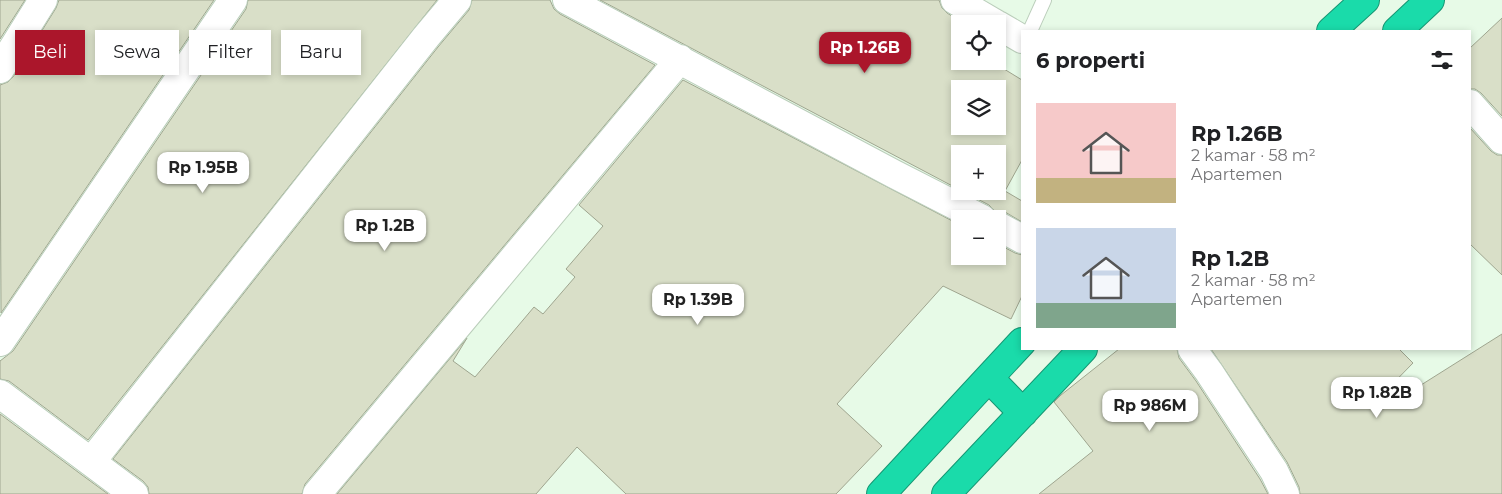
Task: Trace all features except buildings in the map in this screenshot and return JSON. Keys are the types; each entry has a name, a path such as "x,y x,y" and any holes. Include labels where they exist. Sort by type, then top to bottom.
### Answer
{"highway":[{"path":"1332,30 1365,0"},
{"path":"1400,30 1430,0"},
{"path":"881,494 1021,343"},
{"path":"946,494 1082,350"},
{"path":"988,378 1023,413"}],"street":[{"path":"0,68 43,0"},
{"path":"0,342 233,0"},
{"path":"91,462 457,0"},
{"path":"566,0 964,210"},
{"path":"954,0 981,15"},
{"path":"1006,29 1021,38"},
{"path":"317,494 680,59"},
{"path":"1471,105 1502,140"},
{"path":"1006,230 1021,238"},
{"path":"1193,350 1210,372 1274,471 1285,494"},
{"path":"0,394 134,494"}],"lane":[{"path":"1030,30 1044,0"}]}
